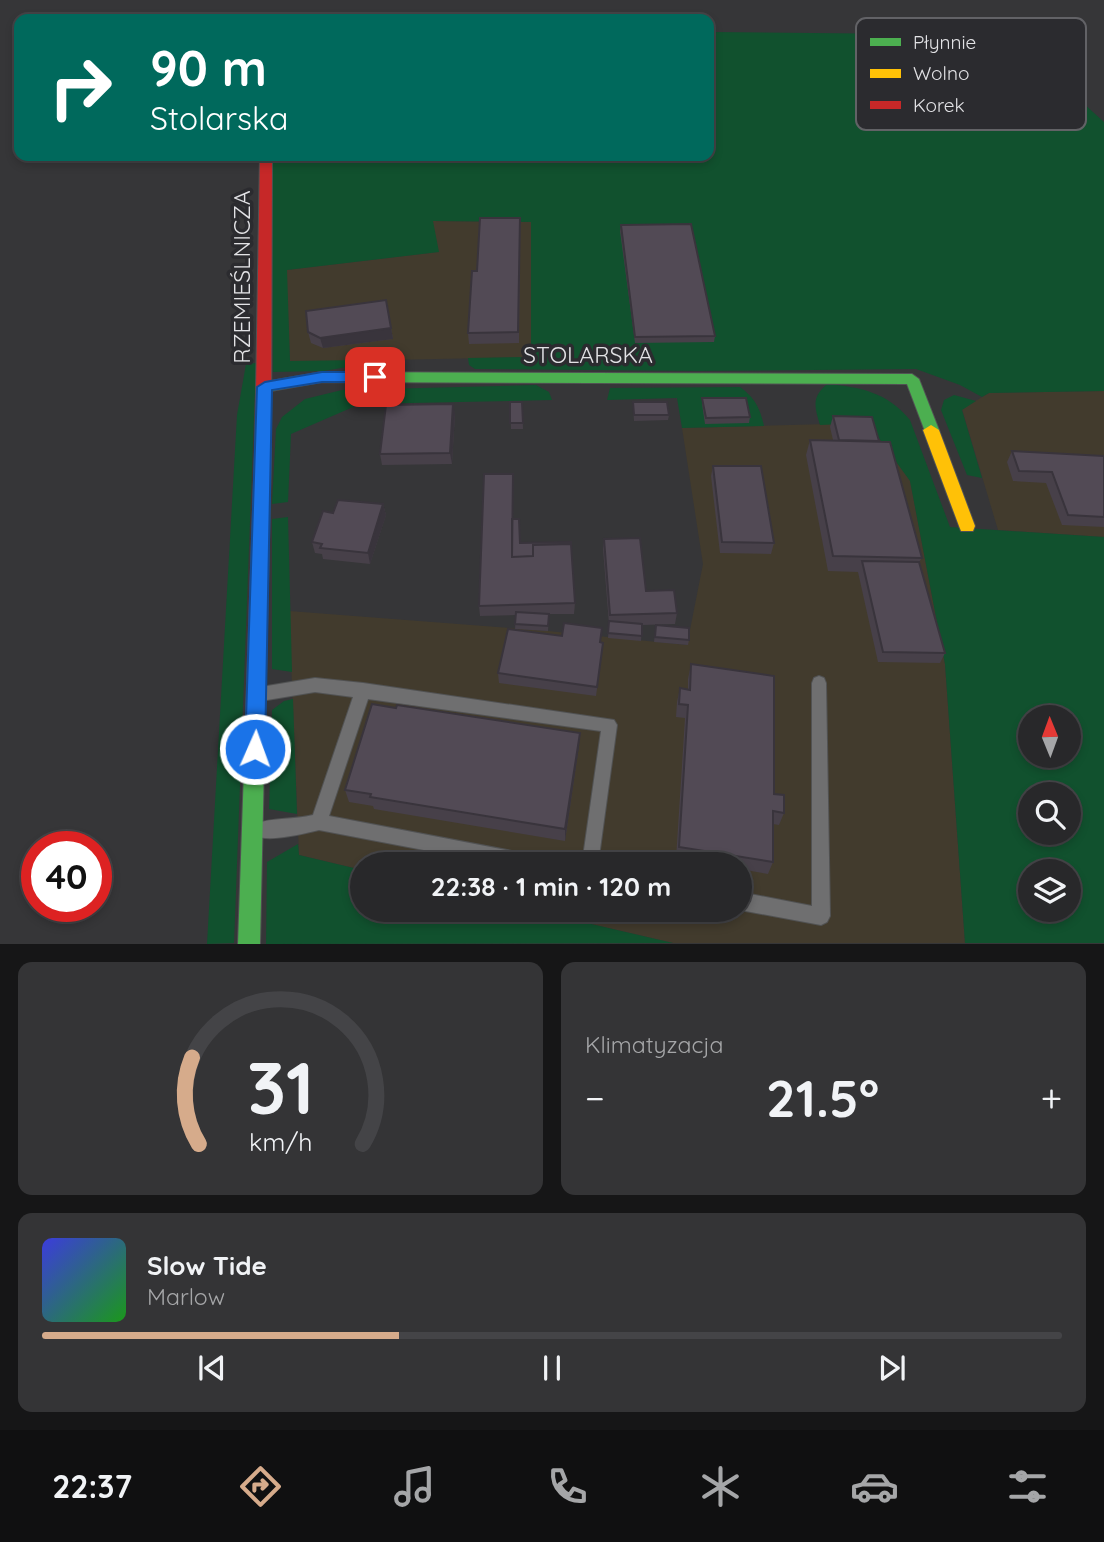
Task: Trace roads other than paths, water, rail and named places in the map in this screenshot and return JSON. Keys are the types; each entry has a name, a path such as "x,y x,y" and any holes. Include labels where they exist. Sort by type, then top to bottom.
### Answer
{"street":[{"name":"RZEMIEŚLNICZA","path":"249,943 265,387 266,161"},
{"name":"STOLARSKA","path":"265,387 322,377 912,379 967,526"}],"lane":[{"path":"752,903 821,916 819,683"},
{"path":"257,694 315,685 609,725 592,852"},
{"path":"319,821 363,690"},
{"path":"252,830 298,827 319,821 477,852"}]}
